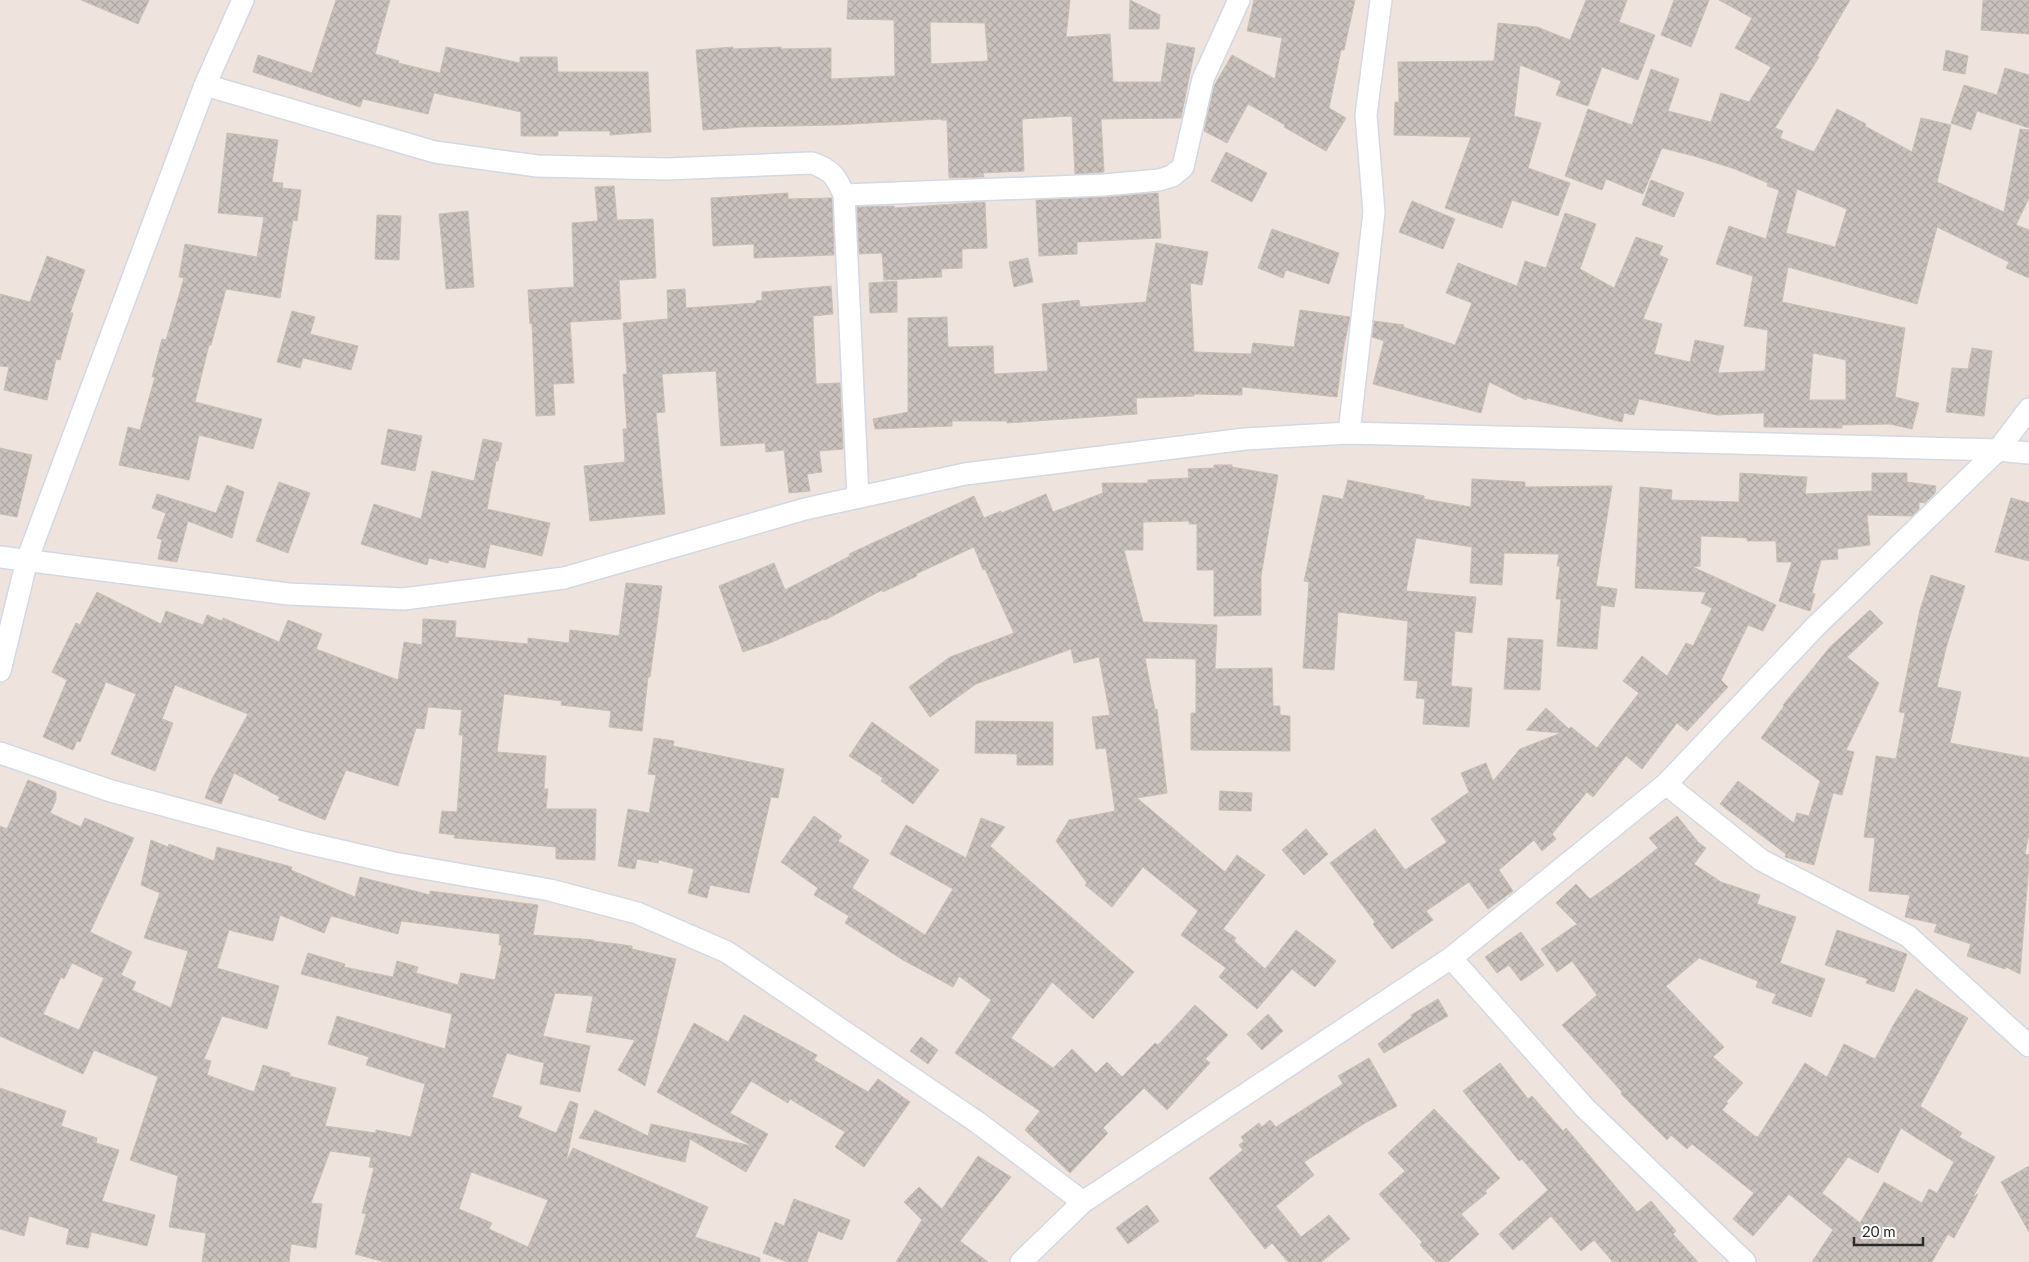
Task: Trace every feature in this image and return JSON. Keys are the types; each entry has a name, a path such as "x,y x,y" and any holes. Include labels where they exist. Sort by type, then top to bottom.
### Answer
{"street":[{"path":"0,671 28,560 205,85 243,0"},
{"path":"844,195 1104,185 1159,180 1172,176 1183,167 1203,79 1239,0"},
{"path":"1349,433 1374,212 1366,115 1381,0"},
{"path":"205,85 435,152 537,166 667,169 812,163 826,168 836,177 844,195 858,497"},
{"path":"1021,1262 1083,1202 1451,958 1666,784 1815,627 1998,450 2029,409"},
{"path":"0,557 288,594 404,600 564,578 805,509 965,474 1245,439 1349,433 1998,450 2029,453"},
{"path":"0,753 111,791 298,841 394,863 550,890 637,913 727,952 976,1122 1083,1202"},
{"path":"1666,784 1761,860 1908,936 2029,1046"},
{"path":"1451,958 1585,1108 1745,1262"}],"building":[{"path":"81,0 149,0 138,24"},
{"path":"336,0 390,0 375,54 399,61 398,63 440,73 446,47 520,63 520,57 557,57 558,72 648,72 651,132 610,135 610,131 558,131 558,136 521,136 521,112 434,93 428,114 363,99 360,107 253,72 258,55 312,73"},
{"path":"848,0 1070,0 1066,37 1110,34 1113,82 1161,82 1167,43 1195,48 1181,118 1101,119 1104,172 1075,174 1072,116 1022,119 1024,171 983,173 984,177 949,178 947,120 703,130 696,50 733,47 733,49 781,47 781,49 831,48 831,79 895,76 894,20 847,19","holes":["930,22 985,23 988,61 931,64"]},
{"path":"1130,0 1160,15 1159,29 1129,29"},
{"path":"1254,0 1355,0 1344,50 1341,50 1329,108 1346,118 1326,151 1248,104 1227,143 1204,131 1214,86 1232,55 1275,79 1282,38 1247,31"},
{"path":"1586,0 1627,0 1619,22 1655,35 1638,80 1602,67 1588,106 1556,95 1561,81 1520,65 1514,116 1541,123 1528,168 1570,183 1558,216 1512,200 1502,228 1445,208 1471,137 1394,135 1395,102 1399,102 1398,62 1494,61 1498,23 1537,27 1570,40"},
{"path":"1674,0 1709,0 1691,47 1661,35"},
{"path":"1719,0 1850,0 1817,56 1819,57 1775,128 1783,131 1780,138 1814,152 1837,109 1912,152 1921,118 1951,125 1937,182 2004,212 2020,129 2029,130 2029,198 2016,225 2029,230 2029,278 2006,268 2009,262 1937,227 1917,304 1788,267 1782,302 1905,328 1895,397 1919,403 1912,429 1890,424 1842,425 1842,428 1764,427 1764,413 1717,415 1639,399 1634,415 1624,413 1622,422 1527,398 1526,400 1489,382 1481,413 1373,384 1384,341 1372,337 1374,321 1404,325 1403,327 1455,345 1472,303 1446,293 1458,263 1517,286 1525,261 1546,268 1565,213 1596,224 1580,269 1614,288 1636,237 1663,246 1659,255 1668,259 1643,319 1662,324 1654,354 1690,362 1695,340 1724,346 1718,373 1765,371 1768,330 1744,326 1753,276 1716,264 1729,226 1766,239 1779,190 1767,186 1768,183 1735,169 1662,148 1643,194 1606,179 1602,190 1565,176 1588,109 1632,125 1651,69 1679,79 1668,111 1711,122 1721,93 1749,102 1771,67 1735,48 1752,18","holes":["1797,189 1847,209 1835,247 1786,233","1813,353 1846,360 1846,400 1809,400"]},
{"path":"1983,0 2029,0 2029,34 1981,30"},
{"path":"1946,50 1968,56 1965,74 1943,70"},
{"path":"2005,68 2029,75 2029,128 1977,111 1971,130 1951,123 1964,85 1997,95"},
{"path":"227,133 278,140 272,182 283,183 282,188 301,190 297,221 293,220 280,298 226,289 211,345 209,345 195,402 262,419 253,449 199,435 189,480 119,465 128,427 140,430 155,377 152,377 162,339 166,340 184,278 179,277 185,244 257,257 264,217 218,213"},
{"path":"1226,152 1267,173 1252,202 1211,181"},
{"path":"1651,180 1684,193 1674,217 1642,205"},
{"path":"614,186 617,220 653,219 656,278 619,280 621,319 570,322 574,383 553,384 555,415 536,416 532,323 530,324 528,290 574,287 572,223 598,221 595,187"},
{"path":"788,193 788,199 832,198 834,255 754,258 754,244 713,246 711,198"},
{"path":"1158,193 1161,238 1077,242 1077,254 1039,256 1036,200"},
{"path":"1412,201 1455,219 1443,249 1399,232"},
{"path":"985,202 987,248 962,249 962,268 941,269 942,277 884,280 882,253 859,254 857,207 894,206 894,208"},
{"path":"468,211 474,287 446,289 439,214"},
{"path":"377,215 401,216 399,260 375,259"},
{"path":"1272,229 1339,253 1329,284 1286,270 1283,278 1258,268"},
{"path":"1156,243 1208,252 1202,285 1190,283 1194,352 1251,354 1253,343 1294,347 1300,310 1350,317 1337,397 1242,387 1242,395 1194,394 1194,396 1136,398 1137,414 1007,423 1007,421 952,421 952,426 875,429 873,419 908,412 908,318 947,317 948,347 993,346 994,374 1048,371 1042,304 1079,300 1080,307 1146,302"},
{"path":"47,256 85,270 70,313 73,313 60,360 56,359 47,400 4,390 9,367 0,366 0,294 30,302"},
{"path":"1028,258 1033,282 1014,287 1009,262"},
{"path":"897,281 897,312 870,313 869,283"},
{"path":"831,286 833,314 813,316 816,384 840,383 843,449 819,451 822,472 807,474 810,491 789,493 784,450 766,452 765,443 721,446 716,371 662,374 665,412 656,413 665,514 590,521 584,466 625,462 623,429 627,429 623,374 627,374 623,323 668,319 667,290 685,289 686,308 756,303 756,301 762,300 762,292"},
{"path":"292,311 315,317 310,334 358,346 351,370 303,358 300,368 277,362"},
{"path":"1972,348 1992,351 1984,416 1946,412 1952,368 1968,369"},
{"path":"388,429 422,436 415,471 381,464"},
{"path":"483,439 502,443 498,461 496,461 487,509 550,523 542,556 490,544 485,568 449,560 448,563 429,558 427,565 361,544 374,504 421,519 432,471 474,481"},
{"path":"0,448 32,455 17,517 0,514"},
{"path":"1214,465 1232,465 1232,467 1278,475 1261,576 1261,615 1214,616 1214,570 1197,570 1197,524 1189,524 1189,521 1143,522 1143,550 1124,550 1143,622 1217,625 1215,669 1272,668 1273,706 1280,706 1280,715 1290,716 1290,751 1191,750 1191,713 1196,713 1196,659 1145,658 1155,710 1157,709 1167,793 1137,798 1225,872 1237,855 1265,875 1223,929 1236,938 1234,941 1265,969 1296,930 1336,961 1315,987 1292,969 1257,1009 1219,977 1226,968 1181,935 1198,911 1143,867 1112,907 1085,885 1087,883 1056,841 1069,820 1115,811 1106,748 1096,749 1092,717 1110,715 1099,657 1074,663 1071,649 976,684 930,717 909,687 950,657 1014,633 985,569 983,570 974,547 916,574 917,576 883,592 882,590 825,620 743,652 719,586 774,563 785,590 850,556 849,554 974,496 984,518 1001,511 1002,513 1046,494 1053,512 1103,493 1102,483 1148,483 1148,480 1189,478 1188,469 1214,468"},
{"path":"1740,473 1807,477 1805,494 1872,491 1872,473 1907,473 1907,482 1936,486 1935,493 1925,503 1919,502 1919,509 1912,516 1867,515 1870,545 1837,549 1838,559 1821,560 1812,593 1815,594 1810,611 1779,601 1792,562 1777,562 1776,541 1747,541 1747,538 1701,536 1700,566 1693,567 1776,605 1763,631 1748,625 1721,680 1728,687 1687,731 1677,723 1642,769 1626,756 1593,797 1587,792 1552,834 1556,839 1542,851 1534,840 1499,870 1513,891 1488,909 1469,882 1426,911 1433,920 1392,949 1373,924 1375,922 1330,863 1375,829 1405,870 1447,842 1431,819 1469,792 1461,773 1486,763 1493,781 1520,749 1561,733 1526,730 1546,708 1569,729 1571,727 1597,748 1639,693 1623,681 1642,656 1667,676 1686,643 1693,646 1712,608 1701,603 1706,592 1635,588 1640,487 1672,490 1671,500 1739,502"},
{"path":"1472,479 1525,482 1525,487 1612,486 1596,586 1617,589 1614,607 1601,605 1597,649 1557,646 1561,599 1556,599 1560,566 1557,566 1559,554 1504,553 1502,585 1470,583 1472,547 1416,538 1406,591 1476,597 1472,633 1455,631 1451,686 1472,688 1469,727 1423,724 1425,699 1416,698 1418,681 1404,680 1408,621 1338,612 1334,670 1303,668 1309,582 1304,581 1323,495 1343,499 1348,480 1424,496 1424,499 1471,507"},
{"path":"279,482 310,493 288,553 256,541"},
{"path":"227,485 244,492 232,538 188,521 177,562 158,559 162,540 157,538 166,513 152,508 157,494 216,513"},
{"path":"2011,498 2029,503 2029,561 1995,552"},
{"path":"1931,575 1965,586 1946,648 1937,687 1961,692 1950,743 2029,758 2029,833 2025,854 2029,855 2029,864 2020,974 2006,967 2005,969 1967,956 1971,944 1934,932 1937,924 1905,917 1910,895 1869,891 1875,838 1864,837 1876,756 1896,759 1905,713 1899,712 1920,610"},
{"path":"626,583 662,586 642,731 609,727 611,711 561,705 562,701 504,694 497,752 546,756 544,789 548,789 546,809 596,809 595,860 556,859 556,847 454,838 455,835 439,833 442,811 457,812 463,735 459,735 462,710 428,707 424,729 416,728 398,786 346,770 325,820 278,800 280,797 234,773 221,804 205,798 212,779 248,714 175,685 162,719 173,723 155,771 111,754 136,694 106,682 80,742 77,741 73,750 43,737 67,680 52,672 76,623 80,625 97,592 161,624 166,611 203,625 207,615 222,621 223,618 279,642 288,620 322,634 316,649 398,680 404,642 422,645 423,619 456,621 455,637 528,644 528,638 569,643 570,630 619,636"},
{"path":"1870,610 1883,623 1847,657 1879,683 1846,750 1854,752 1842,795 1833,793 1814,865 1785,857 1786,854 1720,804 1738,781 1794,823 1797,813 1809,816 1820,781 1761,738 1783,705 1830,647"},
{"path":"1508,638 1543,640 1540,690 1504,689"},
{"path":"976,721 1053,722 1053,765 1017,765 1017,754 975,753"},
{"path":"872,722 939,770 913,804 881,781 883,778 849,756"},
{"path":"654,738 674,741 673,746 784,769 778,798 771,797 749,893 710,885 707,898 688,893 694,869 659,860 658,863 637,859 635,869 618,866 628,809 649,813 656,775 648,774"},
{"path":"28,780 56,792 56,800 50,813 81,827 85,818 134,838 90,932 132,952 121,975 136,982 132,990 171,1008 188,951 144,938 160,893 141,885 151,840 168,847 169,844 214,861 217,847 292,867 291,870 355,897 360,877 430,895 430,891 538,905 533,935 594,940 632,946 632,949 676,959 645,1086 618,1070 635,1040 586,1032 593,996 555,993 543,1036 590,1046 580,1092 540,1084 544,1063 507,1053 492,1097 522,1107 518,1117 556,1133 570,1101 578,1104 566,1162 573,1148 708,1207 695,1237 760,1258 760,1262 385,1262 355,1254 366,1214 362,1213 374,1168 369,1167 371,1157 330,1151 311,1203 322,1204 316,1248 291,1244 289,1262 202,1262 206,1233 169,1227 178,1176 130,1160 158,1077 94,1050 83,1074 0,1036 0,826 7,829","holes":["280,915 324,933 331,916 398,934 401,921 500,934 499,945 502,945 495,980 461,973 458,985 416,973 418,967 397,961 393,977 344,967 345,964 308,953 301,974 452,1014 445,1049 337,1016 328,1044 369,1057 366,1065 425,1084 411,1137 376,1130 376,1133 325,1126 336,1088 289,1076 290,1073 263,1065 254,1092 207,1075 211,1061 204,1059 222,1016 267,1029 279,986 217,968 229,930 273,941","72,963 104,978 79,1030 43,1014 61,977 64,979","471,1172 548,1200 528,1247 489,1229 492,1223 459,1209"]},
{"path":"1220,791 1252,793 1251,811 1219,810"},
{"path":"814,816 842,836 838,841 869,860 852,888 925,935 953,889 890,854 906,825 966,858 981,818 1005,827 990,846 1134,972 1093,1019 1052,982 1011,1038 1053,1068 1072,1049 1096,1073 1107,1062 1122,1077 1155,1043 1158,1045 1195,1005 1228,1035 1205,1059 1210,1063 1167,1110 1144,1088 1103,1128 1108,1133 1070,1173 1025,1130 1040,1111 955,1053 991,1000 959,976 953,987 903,960 845,923 849,916 814,895 818,888 781,862"},
{"path":"1677,816 1698,842 1706,848 1694,864 1721,882 1760,895 1757,904 1796,917 1780,963 1825,979 1811,1017 1772,1003 1776,994 1756,987 1758,981 1699,958 1666,986 1724,1047 1713,1057 1743,1083 1726,1102 1728,1103 1722,1110 1755,1136 1758,1137 1805,1063 1827,1077 1844,1044 1875,1059 1916,989 1968,1018 1920,1106 1962,1133 1959,1137 1995,1157 1973,1197 1978,1194 1954,1238 1948,1234 1932,1262 1812,1262 1833,1230 1789,1194 1753,1236 1733,1219 1754,1193 1692,1144 1687,1149 1671,1135 1667,1140 1621,1094 1622,1092 1562,1025 1597,995 1572,961 1557,972 1541,949 1577,924 1556,903 1576,884 1590,899 1658,848 1649,838","holes":["1901,1128 1954,1162 1937,1193 1929,1189 1922,1203 1884,1182 1860,1223 1822,1193 1848,1157 1878,1173"]},
{"path":"1306,829 1328,854 1304,875 1282,850"},
{"path":"1837,930 1907,954 1894,992 1866,983 1868,979 1825,965"},
{"path":"1521,932 1544,965 1521,981 1509,965 1497,973 1485,957"},
{"path":"1438,999 1448,1016 1384,1053 1378,1044 1412,1017 1411,1015"},
{"path":"1268,1014 1283,1031 1262,1050 1247,1034"},
{"path":"744,1015 817,1055 814,1060 868,1092 878,1079 910,1102 864,1167 835,1147 845,1132 790,1099 788,1103 751,1081 730,1113 768,1134 746,1172 690,1139 685,1162 579,1138 595,1110 648,1136 651,1124 752,1146 657,1092 694,1023 728,1042"},
{"path":"921,1037 938,1050 928,1064 910,1051"},
{"path":"1369,1058 1397,1106 1365,1123 1304,1162 1314,1175 1276,1206 1301,1237 1329,1215 1350,1239 1321,1262 1288,1262 1272,1243 1265,1249 1209,1178 1243,1150 1239,1145 1244,1141 1241,1137 1259,1123 1262,1127 1270,1120 1276,1127 1343,1084 1338,1076"},
{"path":"1500,1063 1528,1099 1532,1096 1563,1131 1566,1128 1637,1212 1651,1201 1676,1231 1673,1234 1698,1262 1613,1262 1594,1240 1581,1251 1551,1216 1513,1250 1499,1234 1548,1190 1522,1159 1519,1161 1463,1091"},
{"path":"0,1088 66,1111 61,1126 97,1138 96,1143 119,1150 102,1201 155,1215 147,1246 91,1232 88,1248 66,1244 69,1229 29,1216 24,1236 0,1229"},
{"path":"1434,1109 1500,1178 1485,1191 1487,1193 1461,1214 1479,1234 1448,1262 1436,1262 1420,1245 1422,1242 1379,1194 1405,1171 1388,1153"},
{"path":"978,1156 1011,1177 960,1241 988,1262 896,1262 922,1220 904,1202 919,1187 942,1209"},
{"path":"2029,1166 2029,1232 2001,1182"},
{"path":"794,1199 850,1220 842,1240 818,1231 807,1262 788,1262 763,1253 775,1222 784,1226"},
{"path":"1147,1205 1159,1221 1128,1244 1116,1228"}]}
